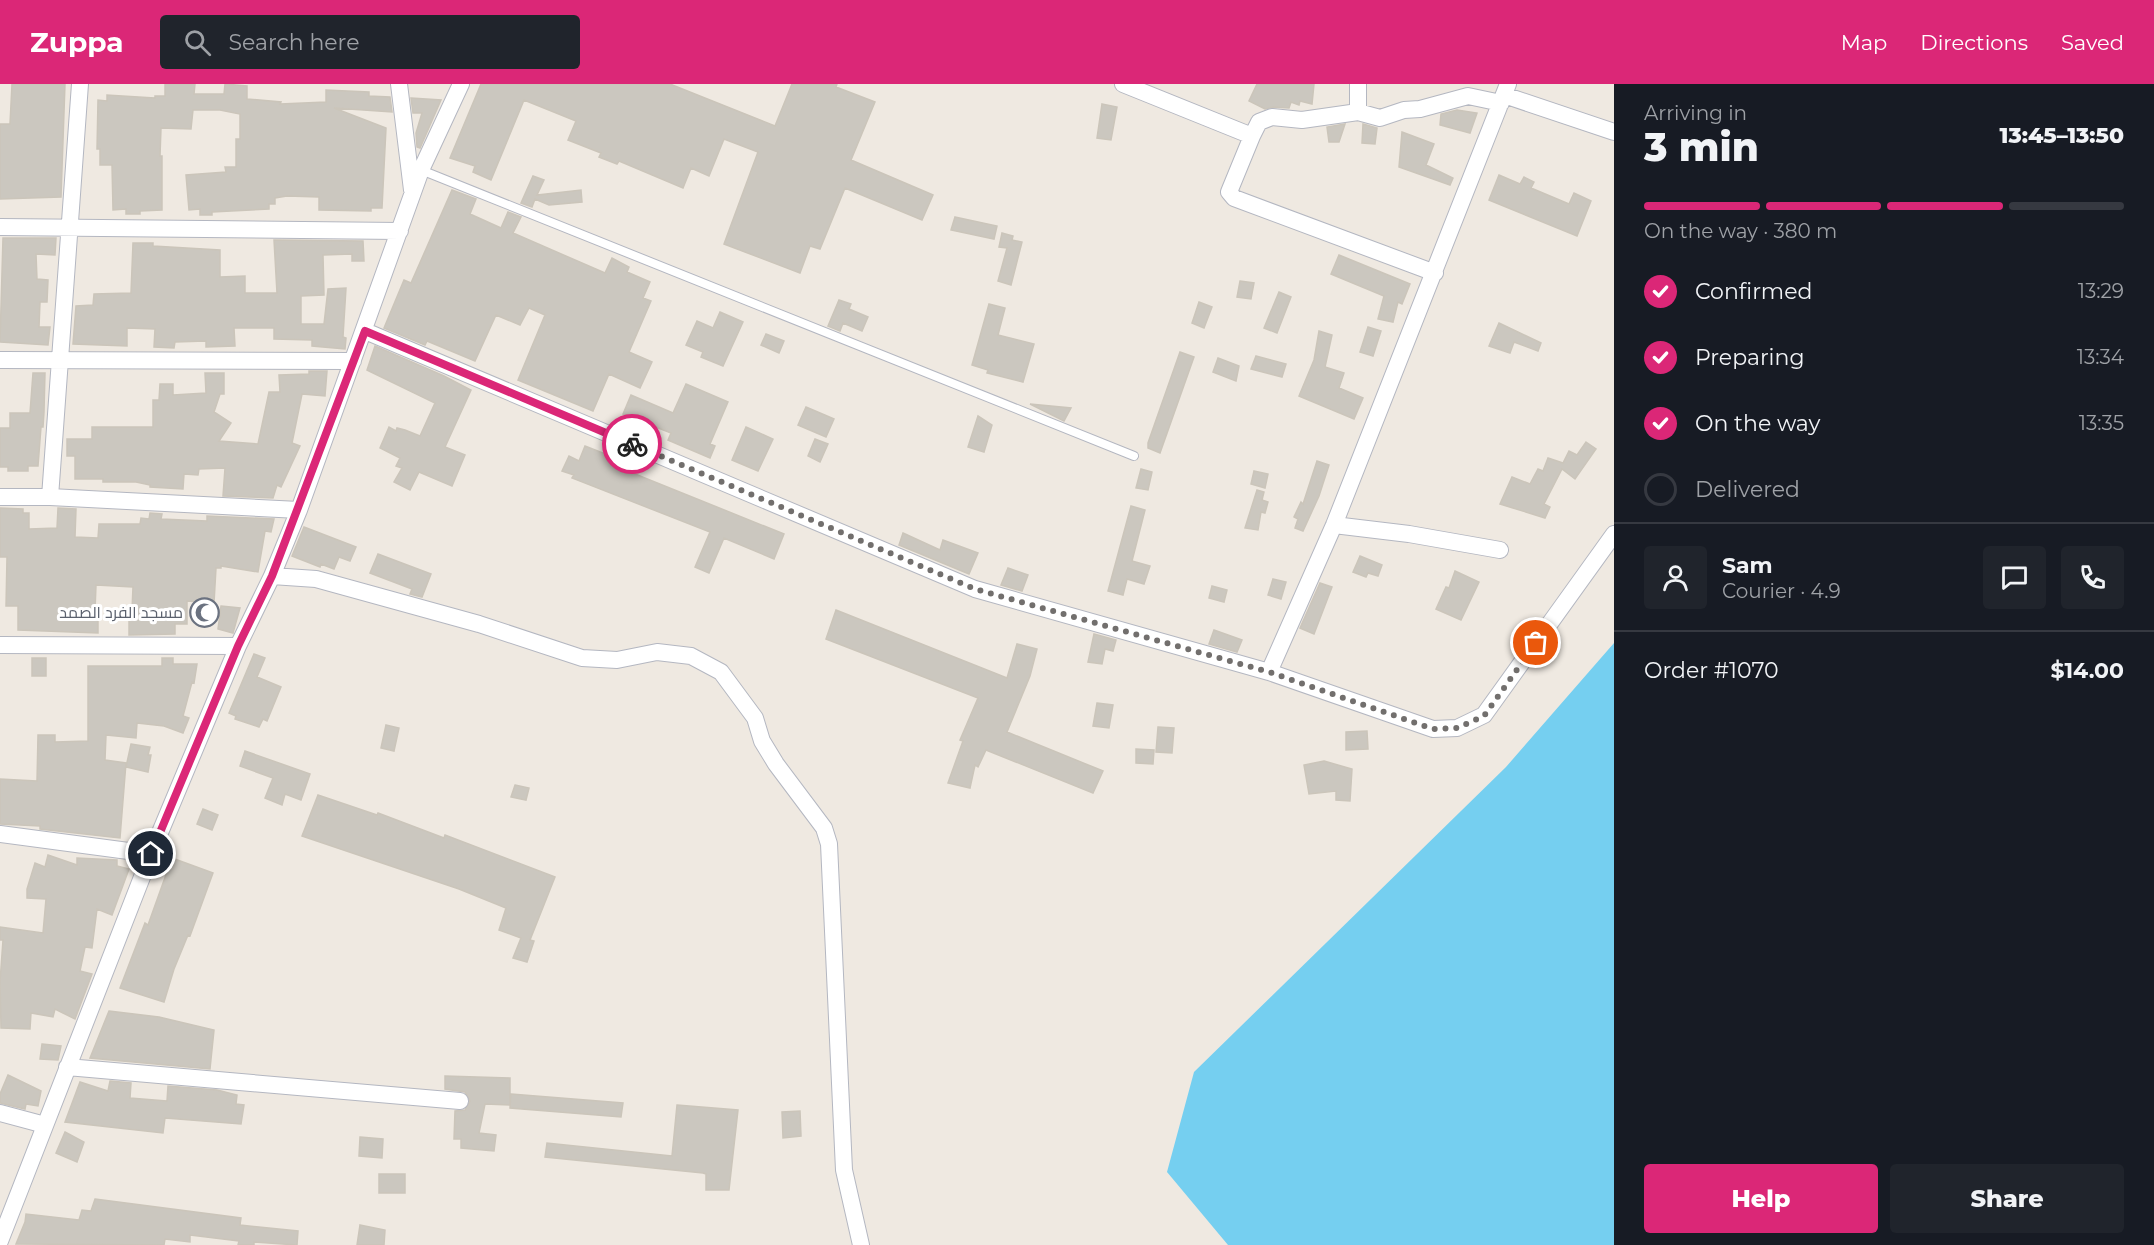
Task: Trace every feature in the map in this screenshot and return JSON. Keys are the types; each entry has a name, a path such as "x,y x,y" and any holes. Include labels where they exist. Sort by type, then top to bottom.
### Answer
{"street":[{"path":"50,497 80,84"},
{"path":"399,84 412,195"},
{"path":"7,1245 0,1242 67,1067 151,854 238,646 272,576 299,510 412,195 461,84"},
{"path":"1123,84 1252,136"},
{"path":"1358,84 1358,112"},
{"path":"1435,273 1231,196 1230,192 1259,122 1267,117 1310,119 1358,112 1380,118 1404,110 1420,109 1468,96 1504,94 1614,132"},
{"path":"1269,672 1334,525 1504,94"},
{"path":"0,227 400,231"},
{"path":"365,331 975,589 1269,672 1433,729 1450,729 1484,716 1614,534"},
{"path":"0,360 353,361"},
{"path":"0,497 50,497 299,510"},
{"path":"1334,525 1409,534 1500,550"},
{"path":"272,576 316,579 479,624 582,658 617,660 657,652 691,656 720,672 755,718 762,741 824,828 829,844 843,1170 861,1245"},
{"path":"0,645 238,646"},
{"path":"0,834 151,854"},
{"path":"67,1067 460,1101"},
{"path":"0,1113 45,1125"}],"lane":[{"path":"422,170 1134,456"}],"water":[{"path":"1614,643 1614,1245 1228,1245 1167,1172 1194,1072 1506,767"}],"building":[{"path":"12,84 65,84 61,197 0,199 0,124 10,124"},
{"path":"165,84 195,84 194,94 224,94 225,84 247,86 247,99 281,102 280,104 326,102 326,90 369,92 369,96 390,97 392,112 334,108 386,128 382,208 371,208 371,211 319,210 319,197 287,196 275,198 275,204 269,204 269,209 212,212 212,215 200,215 200,209 189,210 186,175 226,172 225,167 236,167 236,139 240,139 240,114 220,110 193,110 191,129 161,128 162,210 126,214 126,209 113,210 112,165 100,165 100,149 97,149 98,100 107,101 107,95 155,98 155,96 165,96"},
{"path":"481,84 670,84 775,126 792,84 837,84 836,87 875,102 851,160 933,195 922,220 845,188 820,249 810,246 800,273 724,244 758,152 724,139 709,176 691,168 683,188 619,161 617,164 599,157 601,153 568,140 576,121 524,100 491,180 473,172 475,166 450,158"},
{"path":"1257,84 1314,84 1312,104 1300,101 1299,105 1291,102 1289,108 1265,109 1249,101"},
{"path":"411,98 441,100 420,148 417,147 416,133 422,113 413,113"},
{"path":"1102,104 1117,107 1111,140 1097,138"},
{"path":"1457,110 1477,113 1470,133 1440,125 1441,114"},
{"path":"1345,124 1339,142 1329,142 1327,127"},
{"path":"1363,124 1377,128 1375,144 1362,143"},
{"path":"1402,132 1434,144 1426,165 1453,178 1450,185 1399,167"},
{"path":"1499,175 1520,184 1524,177 1534,182 1531,188 1569,204 1574,193 1591,201 1577,236 1489,200"},
{"path":"533,176 544,180 537,195 581,190 582,202 549,205 535,199 532,207 521,203"},
{"path":"452,190 476,199 470,214 501,228 508,212 521,217 513,233 605,273 612,258 629,267 627,272 650,282 643,298 651,301 629,352 652,362 640,388 609,374 593,411 518,380 545,315 529,308 520,325 496,315 475,361 427,341 425,345 384,328 404,280 411,283"},
{"path":"955,217 997,226 994,239 951,230"},
{"path":"1002,233 1013,236 1012,240 1022,242 1011,285 998,281 1007,248 999,247"},
{"path":"3,238 56,238 55,255 36,254 37,279 48,280 47,302 40,302 39,327 50,327 48,345 0,342"},
{"path":"274,240 363,241 364,261 352,261 352,254 323,255 324,295 301,296 301,324 324,324 328,289 346,288 343,337 346,338 345,349 312,346 312,340 274,339 274,328 234,328 235,346 206,347 206,341 175,342 174,348 154,347 155,329 127,328 127,346 73,344 76,306 93,305 94,294 131,293 133,243 220,250 220,277 245,276 245,293 277,293"},
{"path":"1339,255 1410,284 1402,304 1398,302 1393,322 1378,319 1384,296 1331,274"},
{"path":"1240,281 1254,283 1251,299 1237,297"},
{"path":"1279,292 1291,297 1277,333 1264,328"},
{"path":"839,300 851,304 849,309 868,317 862,331 843,323 840,331 828,326"},
{"path":"1199,302 1212,307 1204,328 1192,323"},
{"path":"989,304 1005,308 998,335 1034,344 1023,382 987,373 988,370 972,365"},
{"path":"720,312 743,322 723,366 701,357 703,352 686,345 697,321 713,328"},
{"path":"1499,323 1541,343 1538,351 1514,342 1510,353 1489,346"},
{"path":"1368,327 1381,331 1373,356 1360,352"},
{"path":"1319,331 1332,335 1325,367 1344,373 1339,388 1363,398 1354,419 1299,396 1314,360"},
{"path":"766,334 784,341 779,353 761,345"},
{"path":"375,346 471,390 445,447 465,455 452,486 419,472 410,490 394,482 402,468 396,466 400,458 380,448 389,427 396,431 397,428 420,436 435,403 367,370"},
{"path":"1180,352 1194,357 1160,453 1148,448 1148,443"},
{"path":"1256,356 1286,364 1282,377 1251,369"},
{"path":"1218,358 1239,366 1236,381 1213,372"},
{"path":"309,371 327,371 325,396 302,394 292,443 300,446 281,487 277,485 273,498 223,496 225,468 199,469 198,475 184,474 183,489 150,487 150,485 136,482 75,479 75,456 67,456 67,439 92,439 92,427 153,427 153,400 159,400 160,384 173,384 173,395 206,393 205,373 224,373 224,394 220,394 214,412 231,423 219,441 258,444 269,392 280,392 279,375 309,374"},
{"path":"33,373 45,373 43,427 41,427 38,466 28,466 28,471 8,471 8,467 0,467 0,428 10,428 10,413 30,413"},
{"path":"686,384 728,402 710,444 715,446 710,458 668,440 671,433 623,414 631,395 673,413"},
{"path":"1030,404 1071,408 1064,421"},
{"path":"806,407 834,419 826,437 798,425"},
{"path":"978,416 992,425 984,452 968,447"},
{"path":"746,427 773,439 758,471 732,460"},
{"path":"815,439 828,444 820,462 808,456"},
{"path":"1586,442 1596,449 1575,479 1562,469 1544,504 1550,507 1545,518 1500,504 1512,477 1530,484 1538,469 1543,471 1548,458 1563,463 1569,451 1577,455"},
{"path":"585,446 633,465 630,472 784,534 774,559 724,538 709,573 695,567 710,532 572,478 574,475 562,471 569,456 579,461"},
{"path":"1317,461 1329,465 1319,496 1303,531 1295,528 1298,519 1294,517 1301,502 1303,504"},
{"path":"1141,469 1152,472 1148,490 1136,488"},
{"path":"1254,471 1268,474 1265,488 1251,484"},
{"path":"1257,490 1264,492 1262,500 1268,502 1265,513 1261,512 1258,530 1245,528"},
{"path":"1131,506 1145,510 1132,561 1150,566 1144,584 1127,579 1123,595 1108,591"},
{"path":"0,508 23,509 23,513 29,513 29,529 57,528 58,508 76,509 75,537 98,538 99,524 140,524 141,518 149,519 150,513 162,514 161,519 207,521 207,516 274,519 271,532 265,531 258,572 221,566 221,568 216,568 214,603 187,601 187,624 175,624 175,634 129,635 129,610 132,610 133,587 96,585 95,611 98,611 98,633 18,630 18,606 6,606 7,557 0,557"},
{"path":"304,527 356,547 350,561 339,557 334,569 321,564 320,567 292,556"},
{"path":"903,533 940,550 943,540 978,553 969,574 899,545"},
{"path":"378,554 431,574 422,597 410,594 412,589 370,573"},
{"path":"1360,556 1382,565 1378,576 1368,573 1366,577 1353,572"},
{"path":"1008,568 1028,575 1022,591 1001,585"},
{"path":"1455,571 1479,582 1461,620 1436,609 1446,587 1449,588"},
{"path":"1273,579 1286,582 1281,599 1268,595"},
{"path":"1320,583 1332,587 1314,634 1300,628"},
{"path":"1212,586 1227,590 1224,602 1209,598"},
{"path":"221,606 240,608 233,633 218,629"},
{"path":"836,610 1007,678 1017,644 1037,649 1030,676 1007,732 1103,771 1093,793 986,750 978,767 975,765 970,788 948,783 963,741 960,740 978,698 826,639"},
{"path":"1214,630 1242,640 1237,652 1209,644"},
{"path":"1094,634 1116,640 1113,651 1105,649 1102,664 1088,662"},
{"path":"254,654 265,658 257,677 281,687 267,721 263,719 259,727 235,719 236,716 229,713"},
{"path":"32,658 46,658 46,676 32,676"},
{"path":"162,658 173,658 173,664 197,664 194,683 192,682 183,716 189,718 183,733 164,726 137,723 136,738 106,735 105,760 126,763 120,838 40,829 40,826 0,824 0,779 37,781 38,735 55,735 55,742 88,741 88,666 162,666"},
{"path":"1097,703 1113,705 1109,728 1093,726"},
{"path":"386,725 399,728 394,751 381,748"},
{"path":"1158,727 1174,728 1172,753 1156,752"},
{"path":"1367,731 1368,749 1346,750 1346,732"},
{"path":"131,744 150,747 148,772 126,767"},
{"path":"1136,749 1154,750 1153,764 1136,763"},
{"path":"245,751 310,774 301,800 285,794 282,805 265,798 273,778 240,766"},
{"path":"1324,761 1352,769 1350,801 1336,800 1336,791 1309,794 1304,765"},
{"path":"515,785 529,788 526,800 511,797"},
{"path":"318,795 377,815 378,813 444,838 445,835 555,877 530,940 534,941 527,962 513,958 521,938 499,930 506,908 459,889 302,836"},
{"path":"203,809 218,815 212,830 197,824"},
{"path":"48,855 77,865 77,858 117,860 117,866 129,869 112,915 97,909 92,948 85,947 80,971 92,974 75,1019 55,1009 53,1017 31,1013 30,1029 1,1028 0,982 3,940 0,940 0,927 43,933 46,899 27,898 27,889 35,863 45,867"},
{"path":"172,858 213,873 190,936 188,935 174,969 164,1002 120,988 145,923 148,925"},
{"path":"109,1011 159,1017 214,1030 210,1069 90,1058"},
{"path":"42,1044 61,1046 58,1060 40,1059"},
{"path":"8,1075 41,1091 38,1106 26,1104 25,1109 0,1103 0,1094"},
{"path":"445,1076 510,1078 510,1105 485,1104 479,1133 496,1135 494,1151 461,1148 461,1139 454,1139 455,1111 465,1110 470,1101 465,1092 445,1089"},
{"path":"110,1081 131,1083 130,1098 167,1101 168,1086 217,1090 237,1095 236,1104 244,1105 241,1124 165,1118 163,1133 65,1122 80,1082 108,1091"},
{"path":"511,1094 623,1103 621,1117 510,1108"},
{"path":"677,1105 738,1110 729,1190 706,1190 706,1174 703,1173 545,1157 547,1143 672,1156"},
{"path":"800,1111 801,1136 783,1138 782,1112"},
{"path":"65,1132 84,1142 77,1162 56,1153"},
{"path":"360,1137 383,1139 382,1158 359,1156"},
{"path":"379,1174 405,1174 405,1193 379,1193"},
{"path":"95,1199 241,1218 240,1225 298,1231 297,1245 254,1242 254,1245 238,1245 239,1241 190,1235 190,1242 165,1239 164,1245 16,1244 26,1214 79,1220 82,1210 91,1211"},
{"path":"360,1225 385,1230 384,1245 357,1245"}],"way so far":[{"path":"632,444 975,589 1269,672 1347,697 1433,729 1457,728 1484,716 1536,643"}],"place":[{"name":"مسجد الفرد الصمد","path":"204,612"}],"route":[{"path":"151,854 238,646 272,576 299,510 365,331 632,444"}]}
